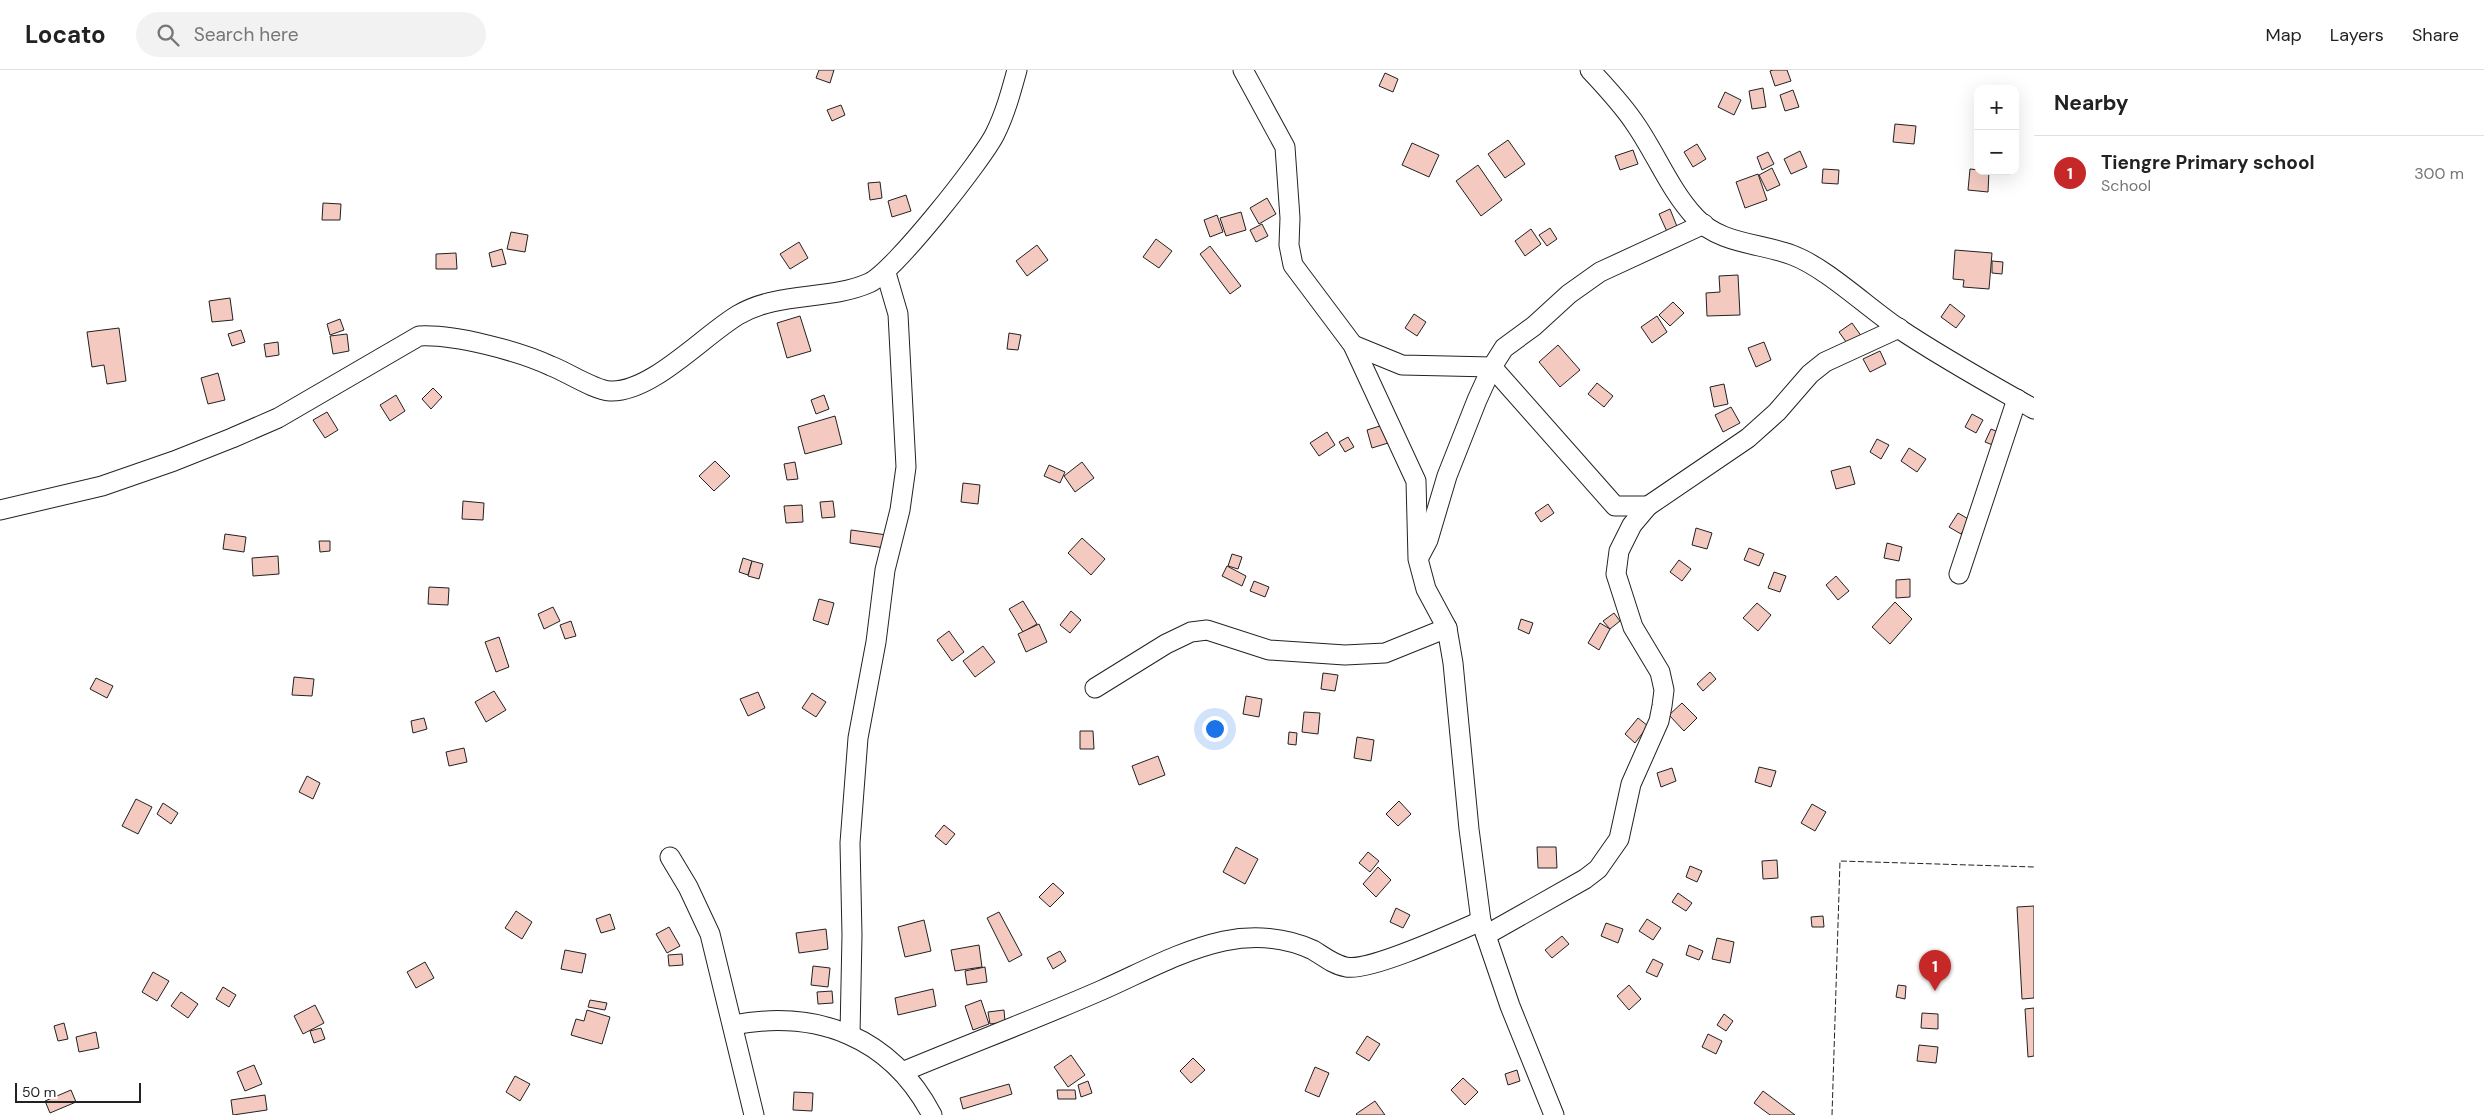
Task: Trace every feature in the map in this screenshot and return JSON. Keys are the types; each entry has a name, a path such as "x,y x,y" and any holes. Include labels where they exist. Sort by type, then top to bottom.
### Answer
{"street":[{"path":"0,510 102,486 232,438 278,418 420,336 437,335 458,338 544,362 596,388 609,391 624,390 641,383 682,357 738,315 765,302 869,283 886,272 954,192 995,135 1017,70"},
{"path":"1243,70 1285,147 1290,218 1289,245 1293,265 1353,345 1416,481 1418,559 1426,589 1447,628 1483,928 1510,1006 1554,1115"},
{"path":"1590,70 1624,109 1695,218 1715,232 1738,241 1767,246 1794,256 1817,269 1899,328 2034,409"},
{"path":"1418,559 1428,540 1446,476 1492,367 1504,348 1534,326 1569,294 1600,272 1704,224"},
{"path":"850,1034 852,935 850,844 858,738 876,642 885,570 900,510 906,467 898,314 886,272"},
{"path":"902,1072 1101,990 1176,954 1225,941 1262,937 1284,940 1306,947 1347,968 1361,966 1435,941 1483,928 1585,879 1598,869 1620,840 1631,784 1659,721 1664,690 1660,672 1633,626 1616,574 1619,551 1632,525 1648,506 1748,438 1777,412 1810,374 1825,362 1899,328"},
{"path":"1353,345 1402,365 1492,367 1615,506 1648,506"},
{"path":"1959,574 2017,399"},
{"path":"1095,688 1166,644 1191,632 1207,630 1269,650 1345,655 1385,654 1447,628"},
{"path":"670,858 688,887 710,934 754,1115"},
{"path":"733,1025 756,1020 793,1020 822,1024 850,1034 875,1048 902,1072 923,1098 932,1115"}],"building":[{"path":"819,70 834,70 830,83 816,78"},
{"path":"1787,70 1791,81 1775,86 1770,71"},
{"path":"1385,73 1398,79 1393,92 1379,86"},
{"path":"1763,88 1766,107 1752,109 1749,91"},
{"path":"1793,90 1799,107 1785,111 1780,95"},
{"path":"1725,92 1741,100 1734,115 1718,107"},
{"path":"841,105 845,115 832,121 827,110"},
{"path":"1895,124 1916,126 1914,144 1893,142"},
{"path":"1508,140 1525,164 1505,178 1488,154"},
{"path":"1412,143 1439,155 1429,177 1402,165"},
{"path":"1697,144 1706,159 1693,167 1684,152"},
{"path":"1633,150 1638,164 1620,170 1615,156"},
{"path":"1800,151 1807,167 1791,174 1784,159"},
{"path":"1768,152 1774,164 1762,170 1757,157"},
{"path":"1478,165 1502,200 1481,216 1456,181"},
{"path":"1772,168 1780,185 1767,191 1759,175"},
{"path":"1823,169 1839,170 1838,184 1822,183"},
{"path":"1970,169 1974,169 1974,175 1989,175 1988,192 1968,190"},
{"path":"1758,174 1767,200 1745,208 1736,182"},
{"path":"880,182 882,198 870,200 868,183"},
{"path":"906,195 911,211 892,217 888,201"},
{"path":"1267,198 1276,214 1259,224 1250,208"},
{"path":"323,203 341,204 340,220 322,220"},
{"path":"1670,209 1678,229 1668,234 1659,214"},
{"path":"1241,212 1246,230 1226,236 1220,218"},
{"path":"1217,215 1223,232 1210,237 1204,220"},
{"path":"1262,224 1268,236 1256,242 1250,230"},
{"path":"1550,228 1557,239 1547,246 1539,235"},
{"path":"1531,229 1541,244 1525,256 1515,241"},
{"path":"511,232 528,235 525,252 507,249"},
{"path":"1156,239 1172,251 1159,268 1143,257"},
{"path":"799,242 808,258 790,269 780,254"},
{"path":"1037,245 1048,260 1027,276 1016,261"},
{"path":"1210,246 1241,286 1230,294 1200,254"},
{"path":"502,249 506,264 492,267 489,253"},
{"path":"1955,250 1992,253 1989,289 1963,287 1964,280 1953,279"},
{"path":"456,253 457,269 436,269 436,254"},
{"path":"1992,261 2003,262 2002,274 1992,273"},
{"path":"1738,275 1740,315 1707,316 1706,293 1720,292 1719,276"},
{"path":"230,298 233,320 212,322 209,301"},
{"path":"1673,302 1684,313 1670,326 1659,315"},
{"path":"1950,304 1965,316 1956,328 1941,317"},
{"path":"1414,314 1426,322 1417,336 1405,328"},
{"path":"800,316 811,351 787,358 777,323"},
{"path":"1657,316 1667,332 1652,343 1641,327"},
{"path":"340,319 344,330 330,335 327,324"},
{"path":"1852,323 1862,337 1849,346 1839,332"},
{"path":"119,328 126,381 107,384 104,365 92,367 87,332"},
{"path":"241,330 245,342 232,346 228,334"},
{"path":"1009,333 1021,335 1018,350 1007,349"},
{"path":"347,334 349,351 333,354 330,336"},
{"path":"278,342 279,355 266,357 264,344"},
{"path":"1764,342 1771,360 1756,367 1748,348"},
{"path":"1558,345 1580,370 1560,387 1539,362"},
{"path":"1880,351 1886,364 1870,372 1863,359"},
{"path":"218,373 225,400 208,404 201,378"},
{"path":"1597,383 1613,396 1604,407 1588,394"},
{"path":"1724,384 1728,404 1714,407 1710,387"},
{"path":"433,388 442,397 431,409 422,399"},
{"path":"396,395 405,411 390,421 380,405"},
{"path":"824,395 829,409 816,414 811,400"},
{"path":"1731,407 1740,423 1723,432 1715,415"},
{"path":"327,412 338,430 325,438 313,420"},
{"path":"1972,414 1983,420 1976,433 1965,427"},
{"path":"835,416 842,444 805,454 798,427"},
{"path":"1383,425 1388,443 1372,448 1367,430"},
{"path":"1991,429 2003,434 1998,447 1985,442"},
{"path":"1327,432 1335,445 1319,456 1310,443"},
{"path":"1348,437 1354,447 1345,452 1339,442"},
{"path":"1877,439 1889,445 1881,459 1870,452"},
{"path":"1909,448 1926,459 1917,472 1901,461"},
{"path":"715,461 730,476 714,491 699,476"},
{"path":"795,462 798,479 787,480 784,464"},
{"path":"1082,462 1094,478 1075,492 1064,476"},
{"path":"1049,465 1065,472 1060,483 1044,476"},
{"path":"1850,466 1855,484 1836,489 1831,471"},
{"path":"963,483 980,485 978,504 961,502"},
{"path":"463,501 484,503 483,520 462,519"},
{"path":"833,501 835,517 822,518 820,502"},
{"path":"1548,504 1554,513 1541,522 1535,513"},
{"path":"802,505 803,522 786,523 784,506"},
{"path":"1958,513 1970,520 1961,534 1949,527"},
{"path":"1696,528 1712,533 1707,549 1692,545"},
{"path":"851,530 887,535 885,548 850,543"},
{"path":"225,534 246,537 244,552 223,549"},
{"path":"1082,538 1105,559 1091,575 1068,553"},
{"path":"319,541 330,541 330,551 320,552"},
{"path":"1887,543 1902,547 1899,561 1884,558"},
{"path":"1749,548 1764,554 1759,566 1744,560"},
{"path":"1232,554 1242,557 1238,569 1228,566"},
{"path":"278,556 279,574 253,576 252,558"},
{"path":"743,558 752,561 748,575 739,572"},
{"path":"1679,560 1691,569 1682,581 1670,572"},
{"path":"752,561 763,564 759,579 748,576"},
{"path":"1227,566 1246,576 1242,586 1222,576"},
{"path":"1774,572 1786,576 1780,592 1768,588"},
{"path":"1836,576 1849,591 1838,600 1826,585"},
{"path":"1910,579 1910,597 1896,598 1896,580"},
{"path":"1254,581 1269,587 1265,597 1250,591"},
{"path":"429,587 449,588 448,605 428,604"},
{"path":"819,599 834,603 828,625 813,620"},
{"path":"1023,601 1037,624 1023,632 1009,609"},
{"path":"1895,602 1912,619 1890,644 1872,627"},
{"path":"1757,603 1771,615 1758,631 1743,618"},
{"path":"553,607 560,621 544,629 538,614"},
{"path":"1071,611 1081,620 1070,633 1060,625"},
{"path":"1614,613 1620,621 1610,629 1603,621"},
{"path":"1521,619 1533,623 1529,634 1518,629"},
{"path":"571,621 576,636 565,639 560,625"},
{"path":"1600,623 1610,629 1599,650 1588,643"},
{"path":"1039,624 1047,642 1026,652 1018,634"},
{"path":"949,631 964,652 952,661 937,640"},
{"path":"499,637 509,667 496,672 485,642"},
{"path":"983,646 995,662 975,677 963,661"},
{"path":"1710,672 1716,679 1703,691 1697,684"},
{"path":"1323,673 1338,675 1335,691 1321,689"},
{"path":"294,677 314,679 312,696 292,695"},
{"path":"96,678 113,686 107,698 90,689"},
{"path":"494,691 506,710 486,722 475,702"},
{"path":"758,692 765,708 748,716 740,699"},
{"path":"812,693 826,702 816,717 802,708"},
{"path":"1246,696 1262,699 1259,717 1243,714"},
{"path":"1682,703 1697,718 1684,731 1669,715"},
{"path":"1304,712 1320,713 1318,734 1302,732"},
{"path":"424,718 427,729 413,733 411,721"},
{"path":"1638,718 1648,726 1635,743 1625,734"},
{"path":"1080,731 1093,731 1094,749 1080,749"},
{"path":"1289,732 1297,733 1296,745 1288,744"},
{"path":"1357,737 1374,740 1371,761 1354,758"},
{"path":"464,748 467,762 449,766 446,752"},
{"path":"1158,756 1165,775 1139,785 1132,766"},
{"path":"1759,767 1776,771 1771,787 1755,782"},
{"path":"1672,768 1676,781 1661,787 1657,773"},
{"path":"307,776 320,783 313,799 299,792"},
{"path":"136,799 152,807 138,834 122,826"},
{"path":"1399,801 1411,814 1398,826 1386,814"},
{"path":"163,803 178,813 171,824 157,814"},
{"path":"1812,804 1826,812 1815,831 1801,823"},
{"path":"944,825 955,834 946,845 935,836"},
{"path":"1236,847 1258,859 1245,884 1223,872"},
{"path":"1537,847 1556,847 1557,868 1538,868"},
{"path":"1368,852 1379,861 1370,872 1359,863"},
{"path":"1777,860 1778,878 1763,879 1762,861"},
{"path":"1690,866 1702,871 1697,882 1686,877"},
{"path":"1378,867 1391,880 1376,897 1363,884"},
{"path":"1053,883 1064,893 1050,907 1039,897"},
{"path":"1678,893 1692,903 1686,911 1672,902"},
{"path":"2034,906 2034,998 2022,999 2017,907"},
{"path":"1396,908 1410,915 1403,928 1390,922"},
{"path":"516,911 532,922 522,939 505,928"},
{"path":"999,912 1022,955 1009,962 987,918"},
{"path":"610,914 615,929 601,933 596,919"},
{"path":"1823,916 1824,927 1812,927 1811,917"},
{"path":"1647,919 1661,928 1653,940 1639,931"},
{"path":"924,920 931,951 905,957 898,927"},
{"path":"1606,923 1623,929 1618,943 1601,936"},
{"path":"669,927 680,946 667,953 656,934"},
{"path":"826,929 828,949 799,953 796,933"},
{"path":"1562,936 1569,944 1552,958 1545,950"},
{"path":"1717,938 1734,942 1730,963 1712,959"},
{"path":"979,945 982,967 955,971 951,950"},
{"path":"1689,945 1703,951 1699,960 1686,955"},
{"path":"565,950 586,954 582,973 561,969"},
{"path":"1060,951 1066,961 1053,969 1047,958"},
{"path":"682,954 683,965 669,966 668,955"},
{"path":"1653,959 1663,964 1657,977 1646,972"},
{"path":"425,962 434,978 416,988 407,972"},
{"path":"813,966 830,968 828,987 811,985"},
{"path":"985,967 987,982 967,985 965,971"},
{"path":"153,972 169,981 157,1001 142,992"},
{"path":"1629,985 1641,999 1629,1010 1617,996"},
{"path":"1898,985 1906,986 1905,999 1896,997"},
{"path":"223,987 236,995 229,1007 216,999"},
{"path":"933,989 936,1006 898,1015 895,998"},
{"path":"832,991 833,1003 818,1004 817,992"},
{"path":"181,992 198,1004 188,1018 171,1006"},
{"path":"590,1000 607,1003 605,1010 588,1007"},
{"path":"981,1000 989,1024 973,1030 965,1006"},
{"path":"315,1005 324,1023 303,1034 294,1016"},
{"path":"2034,1008 2034,1056 2028,1057 2025,1009"},
{"path":"587,1010 610,1017 602,1044 571,1035 576,1019 584,1021"},
{"path":"1004,1010 1005,1022 990,1024 988,1012"},
{"path":"1922,1013 1938,1014 1938,1029 1921,1028"},
{"path":"1724,1014 1733,1021 1726,1031 1717,1025"},
{"path":"64,1023 68,1039 58,1041 54,1026"},
{"path":"321,1028 325,1039 314,1043 310,1031"},
{"path":"96,1032 99,1048 79,1052 76,1037"},
{"path":"1708,1034 1722,1041 1716,1054 1702,1047"},
{"path":"1367,1036 1380,1044 1369,1061 1356,1053"},
{"path":"1919,1045 1938,1047 1936,1063 1917,1061"},
{"path":"1071,1055 1085,1075 1068,1087 1054,1067"},
{"path":"1193,1058 1205,1070 1191,1083 1180,1071"},
{"path":"254,1065 262,1084 245,1091 237,1072"},
{"path":"1315,1067 1329,1073 1319,1097 1305,1091"},
{"path":"1517,1070 1520,1081 1508,1085 1505,1074"},
{"path":"515,1076 530,1084 520,1101 506,1092"},
{"path":"1463,1078 1478,1092 1465,1105 1451,1090"},
{"path":"1088,1081 1092,1093 1081,1097 1078,1085"},
{"path":"1009,1084 1012,1094 963,1109 960,1098"},
{"path":"71,1090 76,1102 50,1113 45,1101"},
{"path":"1057,1090 1075,1090 1076,1099 1058,1099"},
{"path":"1763,1091 1795,1115 1770,1115 1754,1103"},
{"path":"794,1092 813,1093 812,1111 793,1110"},
{"path":"265,1095 267,1110 233,1115 231,1100"},
{"path":"1375,1101 1385,1115 1356,1114"}],"fence":[{"path":"1832,1115 1840,861 2034,867"}],"place":[{"name":"Tiengre Primary school","path":"1935,991"}]}
